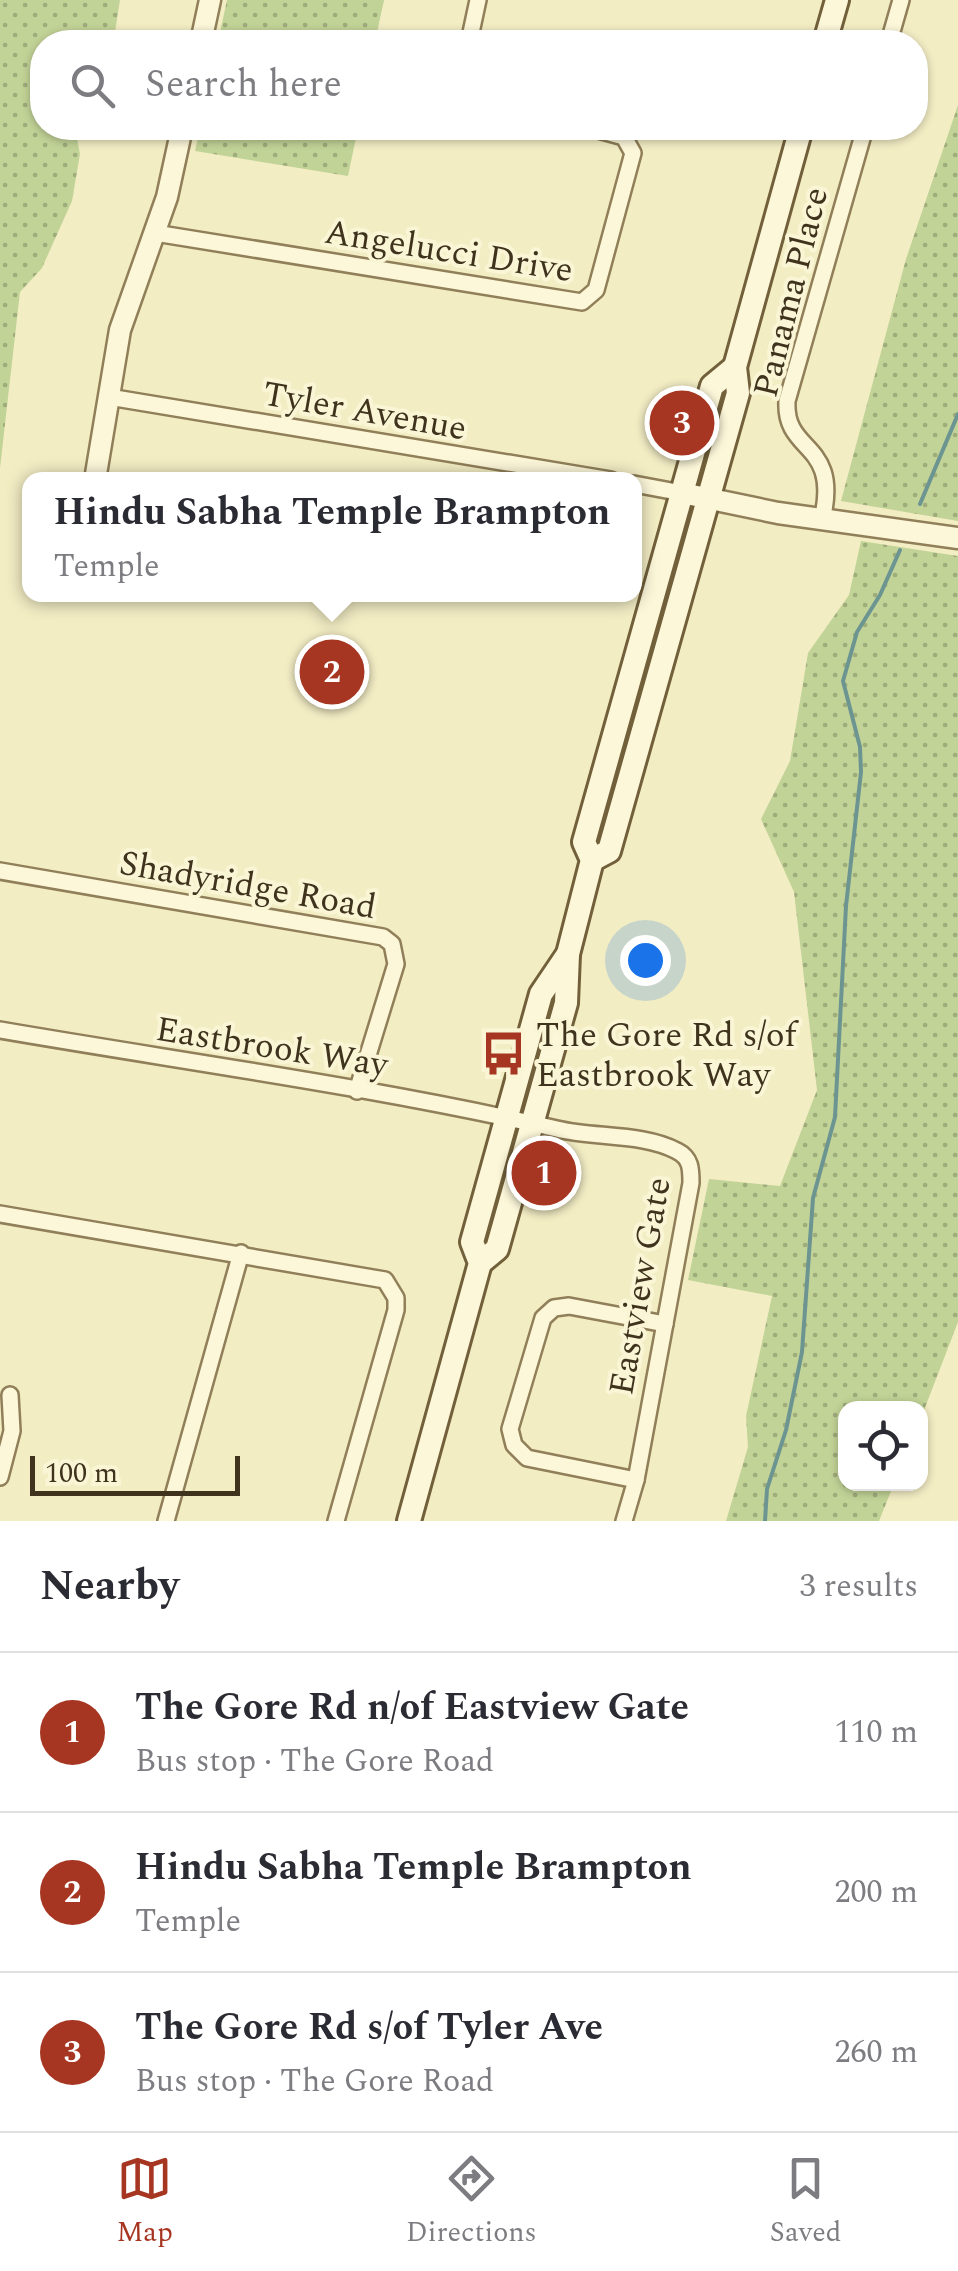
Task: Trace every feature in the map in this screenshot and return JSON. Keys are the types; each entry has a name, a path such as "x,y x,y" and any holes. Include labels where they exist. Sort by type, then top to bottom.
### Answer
{"main road":[{"path":"828,30 837,0"},
{"path":"592,860 609,851 738,392 735,367 798,140"},
{"path":"410,1521 480,1263 497,1249 566,1004 568,954 592,860 584,842 712,386 735,367"},
{"path":"480,1263 472,1242 541,994 568,954"}],"street":[{"path":"204,30 210,0"},
{"path":"472,30 478,0"},
{"path":"892,30 901,0"},
{"path":"96,472 124,314 154,233 179,140"},
{"name":"Angelucci Drive","path":"154,233 582,302 596,290 634,153 626,140"},
{"name":"Panama Place","path":"822,520 829,483 825,470 790,428 787,401 862,140"},
{"name":"Tyler Avenue","path":"109,396 563,472"},
{"path":"642,486 822,520 956,538"},
{"name":"Shadyridge Road","path":"0,871 384,937 392,944 396,964 357,1091"},
{"name":"Eastbrook Way","path":"0,1030 533,1123"},
{"name":"Eastview Gate","path":"533,1123 657,1144 688,1160 691,1183 636,1480 624,1521"},
{"path":"0,1214 376,1276 391,1286 396,1310 336,1521"},
{"path":"166,1521 241,1253"},
{"path":"636,1480 526,1458 514,1445 510,1429 544,1318 554,1308 569,1306 664,1324"},
{"path":"0,1478 12,1431 10,1395"}],"green space":[{"path":"0,0 120,0 115,30 30,30 30,140 77,140 80,154 72,201 42,268 20,292 0,468"},
{"path":"227,0 384,0 378,30 221,30"},
{"path":"958,105 958,521 841,501 906,259"},
{"path":"197,140 356,140 348,176 195,151"},
{"path":"861,541 958,556 958,1322 928,1401 838,1401 838,1491 891,1491 879,1521 726,1521 748,1447 746,1416 772,1296 688,1280 709,1179 780,1186 817,1090 794,892 761,819 790,761 808,653 849,595"}],"waterway":[{"path":"920,504 958,414"},
{"path":"765,1521 767,1489 786,1430 802,1352 813,1198 835,1117 846,906 861,772 860,747 843,681 857,632 880,595 900,550"}],"place":[{"name":"The Gore Rd s/of Tyler Ave","path":"682,423"},
{"name":"Hindu Sabha Temple Brampton","path":"332,672"},
{"name":"The Gore Rd s/of Eastbrook Way","path":"503,1054"},
{"name":"The Gore Rd n/of Eastview Gate","path":"544,1173"}]}
